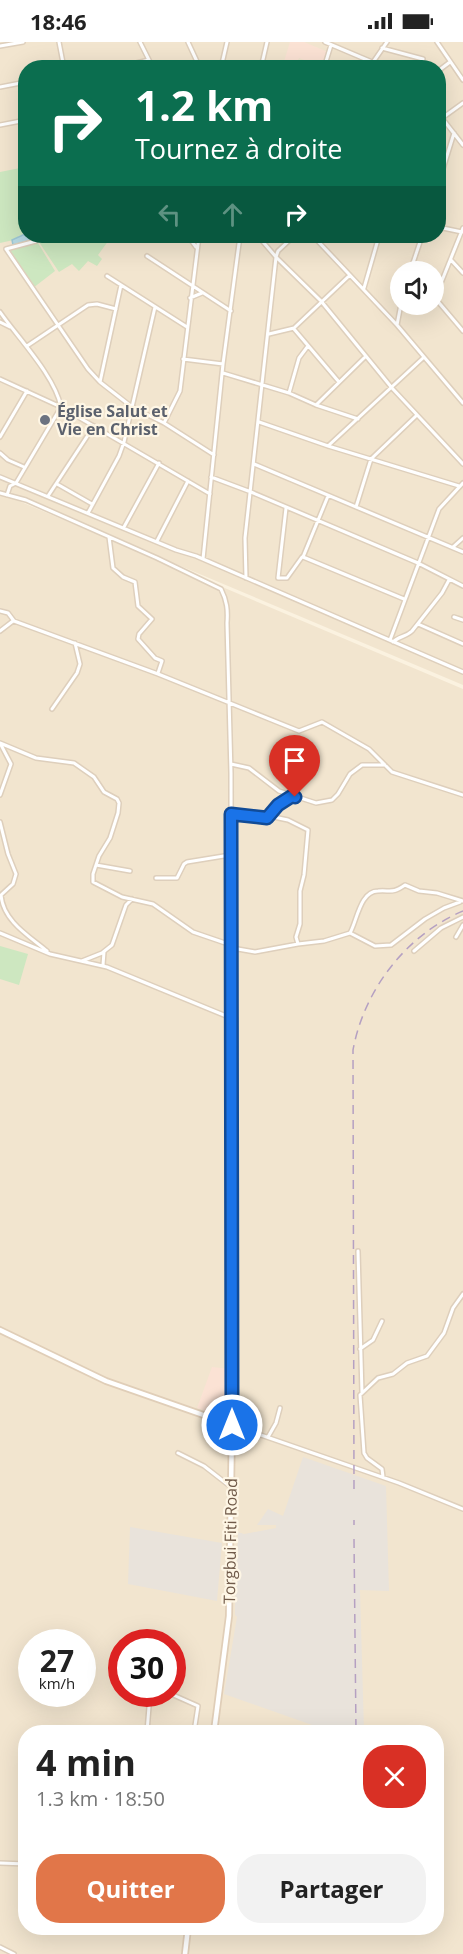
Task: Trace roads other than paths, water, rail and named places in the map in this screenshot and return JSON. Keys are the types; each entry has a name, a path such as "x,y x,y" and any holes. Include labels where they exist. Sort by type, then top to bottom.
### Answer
{"street":[{"path":"0,46 22,42"},
{"path":"59,42 62,60"},
{"path":"140,42 149,60"},
{"path":"188,42 196,60"},
{"path":"223,60 227,42"},
{"path":"263,60 267,42"},
{"path":"325,42 367,60"},
{"path":"373,60 387,42"},
{"path":"437,42 463,80"},
{"path":"327,60 332,45"},
{"path":"382,48 423,58"},
{"path":"446,65 450,62"},
{"path":"0,87 18,84"},
{"path":"446,115 463,103"},
{"path":"0,125 18,122"},
{"path":"446,123 463,146"},
{"path":"446,158 454,133"},
{"path":"444,276 462,230 446,228"},
{"path":"28,243 6,249 88,369 100,382 132,407 164,423 214,455"},
{"path":"192,243 196,249"},
{"path":"164,423 178,396 197,243"},
{"path":"203,559 239,243"},
{"path":"264,243 321,301 392,388 463,464"},
{"path":"246,578 245,538 276,257 278,251 287,243"},
{"path":"320,243 397,325 463,403"},
{"path":"364,288 377,243"},
{"path":"414,261 420,243"},
{"path":"147,256 231,311"},
{"path":"451,260 463,273"},
{"path":"269,334 294,328 350,275"},
{"path":"107,276 187,327"},
{"path":"100,382 121,285"},
{"path":"190,297 202,293"},
{"path":"27,346 88,305 97,304 116,309"},
{"path":"88,513 119,456 155,307"},
{"path":"444,309 463,331"},
{"path":"0,312 27,346 57,392 61,407 16,483 10,486 7,495"},
{"path":"397,325 399,315"},
{"path":"0,322 11,328"},
{"path":"294,328 339,382"},
{"path":"289,393 299,358 308,346"},
{"path":"316,405 366,356"},
{"path":"328,446 423,358"},
{"path":"183,359 224,364"},
{"path":"223,373 289,393 358,419"},
{"path":"0,379 61,407 210,494"},
{"path":"0,437 27,391"},
{"path":"356,507 370,459 417,415"},
{"path":"259,422 328,446 459,486"},
{"path":"48,496 94,426"},
{"path":"0,453 8,460 25,467"},
{"path":"124,528 159,463"},
{"path":"254,464 463,552"},
{"path":"0,477 203,559 463,672"},
{"path":"211,477 418,563 463,586"},
{"path":"156,541 188,481"},
{"path":"391,641 404,599 439,509 463,483"},
{"path":"57,484 93,504"},
{"name":"Torgbui Fiti Road","path":"0,493 26,500 221,589 226,598 231,764 232,1425 229,1616 215,1725"},
{"path":"286,508 278,578 288,578 303,555 328,496"},
{"path":"109,537 113,568 123,578 135,582 138,606 152,618 139,634 138,639 155,658 162,662 158,674"},
{"path":"453,548 463,538"},
{"path":"303,555 404,599"},
{"path":"391,641 409,634 442,593 449,580"},
{"path":"0,611 8,613 14,621 158,674 299,731 322,722 369,749 392,772 463,795"},
{"path":"454,617 463,620"},
{"path":"0,631 14,621"},
{"path":"418,624 463,644"},
{"path":"52,709 77,673 80,664 75,643"},
{"path":"0,743 11,764 0,795"},
{"path":"0,743 36,758 74,763 94,777 104,792 117,799 118,813 110,838 99,856 93,882 122,897 153,904 194,932 231,946 255,952 324,941 350,933 375,946 392,945 425,919 462,901"},
{"path":"231,764 249,768 279,791 309,802 324,802 338,794 350,774 362,765 385,765"},
{"path":"231,814 263,819 292,796"},
{"path":"269,816 288,820 308,830 304,875 300,891 298,944"},
{"path":"0,822 16,874 13,884 1,895 3,904 18,929 50,954"},
{"path":"156,878 177,878 187,862 231,855"},
{"path":"96,865 130,871"},
{"path":"350,933 366,896 376,890 389,893 405,885 418,891 437,893 462,901"},
{"path":"122,897 126,905"},
{"path":"82,961 104,952 112,945 126,905 132,899"},
{"path":"414,951 441,928 463,916"},
{"path":"456,937 463,925"},
{"path":"0,933 50,954 103,966 231,1018"},
{"path":"103,966 104,952"},
{"path":"358,1251 364,1452 367,1458 382,1468 383,1478"},
{"path":"362,1393 378,1378 387,1376 407,1363 427,1356 444,1334 453,1308 463,1294"},
{"path":"360,1349 373,1340 382,1321"},
{"path":"0,1330 106,1381 383,1478 463,1509"},
{"path":"268,1437 276,1423 280,1408"},
{"path":"178,1453 204,1466 231,1486"},
{"path":"186,1701 198,1706 195,1725"},
{"path":"148,1725 149,1707"},
{"path":"0,1863 18,1864"},
{"path":"185,1954 187,1935"},
{"path":"0,1947 14,1954"}],"water":[{"path":"18,237 18,243 21,243 13,245 12,240"}],"railway":[{"path":"354,1489 353,1050 367,1006 391,967 423,934 463,911"},
{"path":"354,1520 354,1525"},
{"path":"354,1539 356,1725"}],"place":[{"name":"Église Salut et Vie en Christ","path":"45,420"}]}
